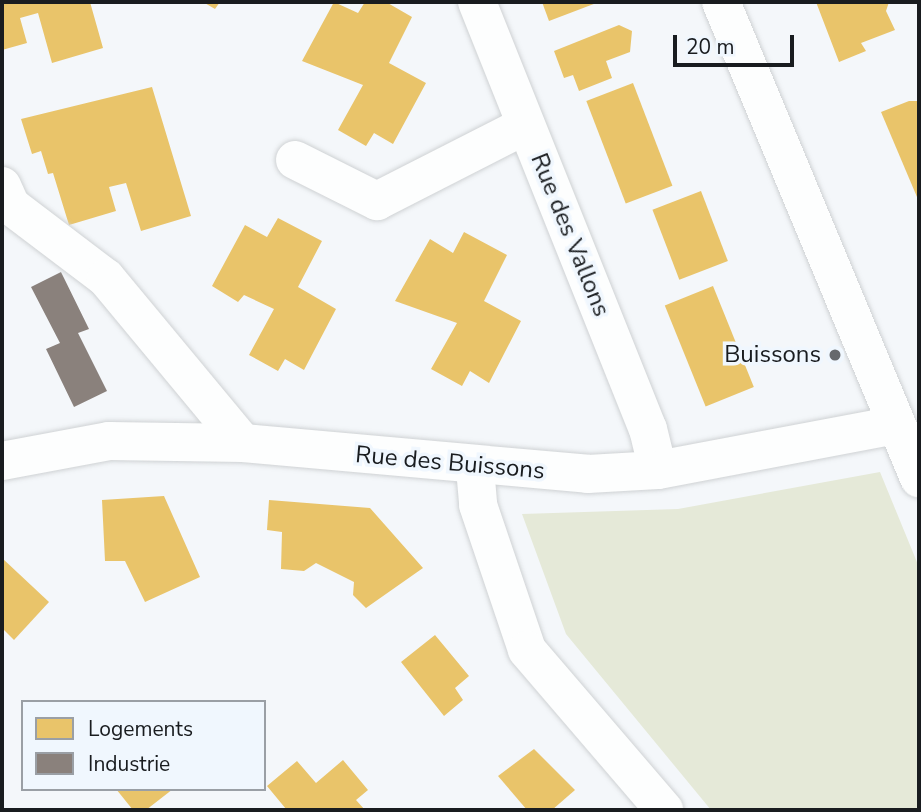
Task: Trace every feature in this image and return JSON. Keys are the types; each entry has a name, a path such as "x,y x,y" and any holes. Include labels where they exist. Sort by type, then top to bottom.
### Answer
{"street":[{"name":"Rue des Vallons","path":"477,2 648,429 658,470"},
{"path":"721,2 919,478"},
{"path":"295,160 377,201 526,125"},
{"path":"2,186 11,206 106,278 243,443"},
{"name":"Rue des Buissons","path":"2,461 109,442 243,443 475,467 589,474 658,470 897,425"},
{"path":"475,467 478,505 527,650 664,810"}],"green space":[{"path":"880,472 919,567 919,810 711,810 566,634 522,514 678,509"}],"building: Logements":[{"path":"2,2 90,2 103,48 52,63 38,13 20,18 27,43 2,50"},
{"path":"203,2 220,2 215,9"},
{"path":"334,2 358,13 365,2 386,2 412,17 389,63 426,83 393,144 374,133 366,146 338,130 363,85 302,61"},
{"path":"542,2 599,2 549,21"},
{"path":"816,2 889,2 886,11 895,30 861,43 866,51 839,62"},
{"path":"619,25 632,31 630,52 606,61 612,78 579,91 573,75 564,78 554,51"},
{"path":"633,83 672,186 626,204 586,101"},
{"path":"152,87 191,216 141,231 126,183 109,187 116,211 69,225 53,173 48,174 41,151 32,154 21,119"},
{"path":"909,101 919,101 917,197 881,112"},
{"path":"701,191 728,261 679,280 652,210"},
{"path":"278,218 322,241 298,287 336,309 304,370 285,359 278,371 249,355 274,309 244,295 238,302 212,286 245,225 267,237"},
{"path":"464,232 507,255 484,301 521,321 489,383 470,371 462,386 431,369 457,323 395,301 430,239 453,253"},
{"path":"713,286 754,387 706,407 665,305"},
{"path":"164,496 200,577 145,602 125,561 105,561 102,500"},
{"path":"269,500 370,508 423,568 366,608 353,595 354,582 316,563 304,571 281,569 282,532 267,530"},
{"path":"2,558 49,602 14,640 2,628"},
{"path":"435,635 469,676 455,688 463,700 444,716 401,662"},
{"path":"534,749 575,790 552,810 527,810 498,776"},
{"path":"343,760 368,790 356,800 365,810 286,809 267,786 297,761 316,783"},
{"path":"118,791 170,791 146,810 133,810"}],"building: Industrie":[{"path":"61,272 89,329 78,333 107,391 74,407 46,349 60,343 31,287"}],"place":[{"name":"Buissons","path":"835,355"}]}
